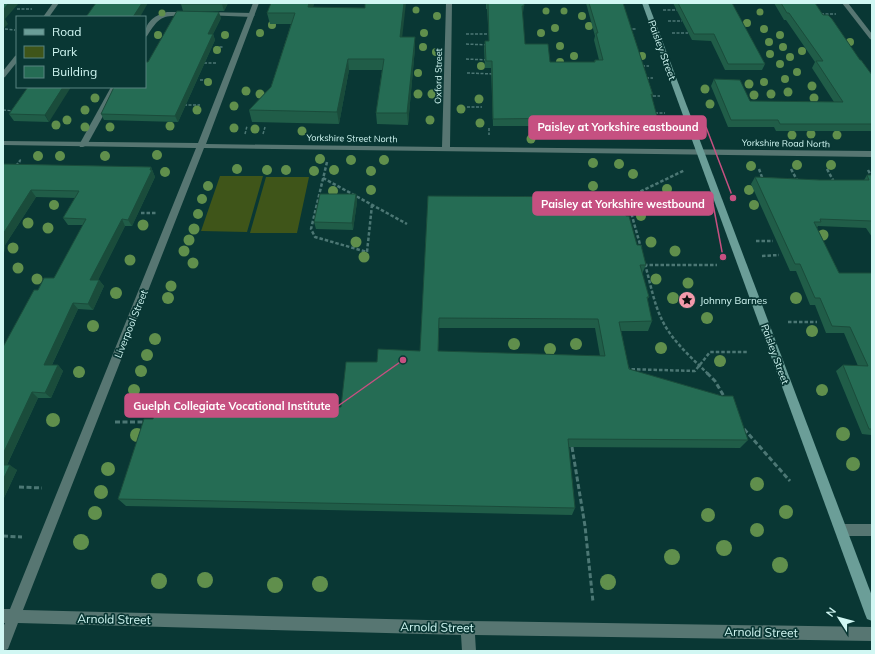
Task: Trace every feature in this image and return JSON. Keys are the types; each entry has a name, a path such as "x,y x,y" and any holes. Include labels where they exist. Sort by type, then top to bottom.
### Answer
{"main road":[{"name":"Paisley Street","path":"645,3 872,614"}],"street":[{"path":"47,16 56,3"},
{"name":"Liverpool Street","path":"3,644 8,616 202,146 256,3"},
{"name":"Oxford Street","path":"446,150 449,3"},
{"path":"845,3 872,38"},
{"path":"146,33 151,23 156,18 165,14 193,14"},
{"path":"200,14 252,15"},
{"path":"3,76 16,58"},
{"path":"83,145 114,88"},
{"name":"Yorkshire Street North","path":"3,143 446,150 700,152"},
{"name":"Yorkshire Road North","path":"700,152 872,154"},
{"path":"841,530 872,530"},
{"name":"Arnold Street","path":"8,616 468,628 872,634"},
{"path":"468,628 469,651"}],"path":[{"path":"17,9 32,9"},
{"path":"663,10 678,10"},
{"path":"814,14 836,14"},
{"path":"668,21 682,21"},
{"path":"5,29 15,30"},
{"path":"628,29 637,29"},
{"path":"672,33 688,33"},
{"path":"466,34 488,34"},
{"path":"466,44 493,45"},
{"path":"215,47 224,47"},
{"path":"466,59 491,60"},
{"path":"642,66 649,66"},
{"path":"467,73 496,74"},
{"path":"646,78 653,78"},
{"path":"200,80 210,80"},
{"path":"653,96 660,96"},
{"path":"467,107 482,107"},
{"path":"3,110 15,111"},
{"path":"656,113 665,113"},
{"path":"245,134 247,126"},
{"path":"263,134 265,126"},
{"path":"555,127 557,137"},
{"path":"489,128 489,137"},
{"path":"330,148 311,229 315,237 367,252 372,204"},
{"path":"15,169 21,159"},
{"path":"759,168 764,182"},
{"path":"791,169 799,184"},
{"path":"827,169 835,184"},
{"path":"580,202 580,196 627,198 685,170"},
{"path":"868,170 872,177"},
{"path":"323,178 407,224"},
{"path":"627,198 641,250"},
{"path":"141,213 156,213"},
{"path":"756,241 773,241"},
{"path":"762,256 779,255"},
{"path":"643,257 661,319 682,348 715,381 727,401"},
{"path":"639,265 717,265"},
{"path":"788,322 817,322"},
{"path":"619,369 695,372 701,367 705,357 710,352 747,352"},
{"path":"115,422 147,422"},
{"path":"742,427 746,434 790,481"},
{"path":"572,447 585,526 593,602"},
{"path":"19,487 42,488"},
{"path":"3,536 22,537"}],"green space":[{"path":"220,176 263,176 247,232 201,231"},
{"path":"266,177 309,177 297,233 250,233"}],"building":[{"path":"3,3 9,3 3,10"},
{"path":"96,3 142,3 134,16 87,16"},
{"path":"222,3 222,4 181,4"},
{"path":"271,3 309,3 308,7 365,8 365,3 404,3 400,37 415,37 407,113 376,113 384,59 348,59 337,112 249,110 271,87 295,13 267,13"},
{"path":"488,3 524,3 524,6 522,6 525,44 548,44 550,62 595,62 595,60 603,60 596,33 598,33 589,3 623,3 653,95 651,94 658,120 603,119 604,122 579,122 579,118 493,119 492,61 486,61 485,41 489,41"},
{"path":"678,3 732,3 765,64 728,64 714,34 694,34"},
{"path":"781,3 815,3 823,15 828,15 832,19 872,75 872,124 780,124 778,120 731,120 714,79 740,80 750,101 843,102 816,61 823,61"},
{"path":"177,11 219,12 208,34 213,34 175,116 101,114 114,88 146,88 146,62 148,62"},
{"path":"27,88 62,88 45,115 9,114"},
{"path":"3,164 151,167 150,170 152,170 128,220 122,219 90,280 99,280 88,304 73,303 44,365 58,365 45,393 32,392 3,454 3,347 34,290 38,290 44,278 54,278 86,219 63,218 79,191 31,190 3,234"},
{"path":"867,175 872,175 872,221 820,219 821,222 814,222 839,273 872,273 872,429 869,429 843,365 868,366 850,327 832,326 820,298 815,298 800,264 795,264 755,177 820,180 869,180"},
{"path":"320,194 356,194 352,223 314,222"},
{"path":"428,196 621,197 626,216 629,216 637,245 641,245 646,265 640,265 649,297 647,297 652,321 619,322 629,369 722,396 733,396 748,440 568,439 575,508 118,499 144,419 153,419 158,405 341,407 346,362 377,362 378,349 420,351","holes":["439,318 598,319 605,356 438,351"]},
{"path":"3,465 10,465 3,480"}],"place":[{"name":"Paisley at Yorkshire eastbound","path":"733,198"},
{"name":"Paisley at Yorkshire westbound","path":"723,257"},
{"name":"Johnny Barnes","path":"687,300"},
{"name":"Guelph Collegiate Vocational Institute","path":"403,360"}]}
